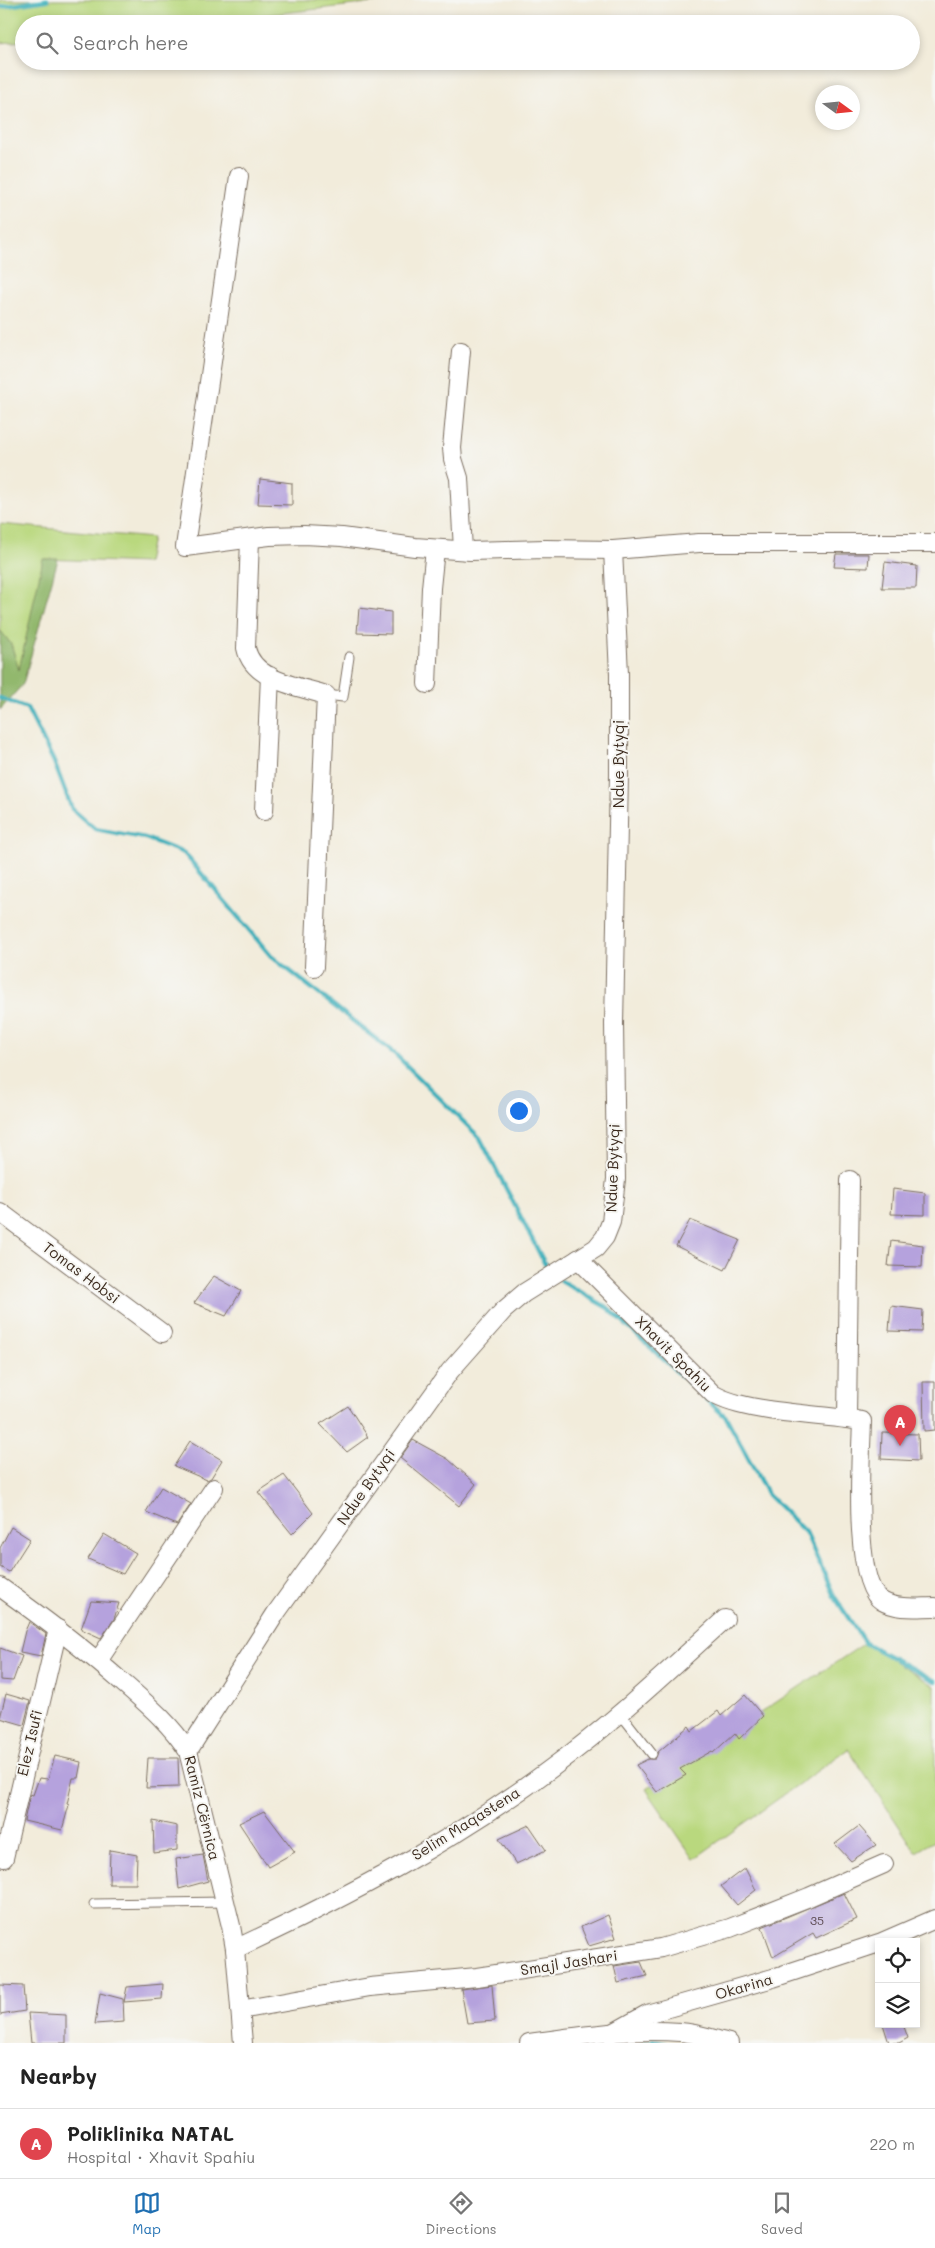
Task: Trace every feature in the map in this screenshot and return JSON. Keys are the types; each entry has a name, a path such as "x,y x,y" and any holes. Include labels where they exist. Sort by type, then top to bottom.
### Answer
{"street":[{"path":"239,176 185,547 304,535 342,537 435,549 463,550 613,550 699,543 935,543"},
{"path":"461,351 452,448 453,459 459,478 463,550"},
{"path":"250,539 246,648 249,658 256,668 270,676 326,695 314,967"},
{"path":"427,684 431,588 435,549"},
{"name":"Ndue Bytyqi","path":"188,1751 282,1606 450,1370 477,1338 503,1311 524,1293 596,1248 605,1237 611,1222 616,1179 614,1024 619,711 613,550"},
{"path":"264,811 270,676"},
{"path":"850,1180 847,1419 862,1422 862,1533 867,1577 872,1590 880,1600 906,1608 935,1607"},
{"name":"Tomas Hobsi","path":"0,1212 162,1333"},
{"name":"Xhavit Spahiu","path":"578,1260 713,1394 724,1400 749,1406 847,1419"},
{"path":"98,1661 214,1488"},
{"name":"Ramiz Cërnica","path":"0,1587 98,1661 156,1712 188,1751 226,1902 235,1949 243,2043"},
{"name":"Selim Maqastena","path":"235,1949 351,1893 435,1845 551,1769 620,1713 725,1619"},
{"name":"Elez Isufi","path":"4,1858 58,1629"},
{"name":"Smajl Jashari","path":"240,2010 370,1987 477,1978 662,1948 730,1928 809,1897 884,1864"},
{"name":"Okarina","path":"890,1938 935,1919"},
{"name":"Okarina","path":"611,2034 647,2014 773,1978 875,1944"},
{"name":"Okarina","path":"529,2043 611,2034 682,2032 730,2043"}],"lane":[{"path":"326,695 343,697 349,656"},
{"path":"620,1713 652,1754"},
{"path":"94,1904 226,1902"}],"green space":[{"path":"0,0 399,0 265,15 15,15 15,42 0,43"},
{"path":"0,524 152,538 147,563 44,559 19,671 11,644 0,630"},
{"path":"43,559 58,559 23,684 0,710 0,630 11,644 19,670"},
{"path":"865,1643 935,1686 935,1841 916,1852 848,1749 694,1859 646,1789"}],"building":[{"path":"260,479 292,483 292,505 258,504"},
{"path":"836,554 869,554 868,568 834,567"},
{"path":"885,562 917,566 916,588 882,588"},
{"path":"359,608 391,612 391,634 357,633"},
{"path":"893,1189 925,1193 925,1215 891,1214"},
{"path":"690,1220 740,1240 725,1270 676,1246"},
{"path":"891,1241 923,1245 922,1267 888,1266"},
{"path":"214,1276 241,1291 226,1316 194,1303"},
{"path":"891,1306 923,1310 922,1332 889,1331"},
{"path":"923,1382 935,1382 935,1430 924,1431"},
{"path":"348,1406 368,1437 347,1452 320,1424"},
{"path":"882,1433 918,1434 919,1461 881,1459"},
{"path":"413,1440 448,1459 476,1484 459,1506 400,1458"},
{"path":"190,1441 222,1460 211,1478 207,1480 174,1466"},
{"path":"284,1475 313,1513 292,1534 258,1492"},
{"path":"161,1487 191,1504 177,1525 146,1512"},
{"path":"11,1527 30,1539 9,1572 0,1567 0,1548"},
{"path":"104,1534 136,1553 123,1574 88,1559"},
{"path":"91,1601 119,1603 114,1619 101,1638 81,1629"},
{"path":"29,1622 46,1634 41,1656 20,1652"},
{"path":"0,1648 22,1656 13,1681 0,1680"},
{"path":"6,1694 30,1701 24,1725 0,1718"},
{"path":"745,1695 763,1716 739,1739 735,1733 713,1753 712,1751 680,1769 686,1775 657,1792 636,1765 648,1759 655,1759 658,1752 689,1726 692,1731 718,1711 721,1716"},
{"path":"55,1756 81,1762 78,1778 73,1778 67,1804 69,1805 62,1830 24,1821 30,1794 33,1795 39,1778 48,1779"},
{"path":"148,1758 178,1758 179,1787 146,1788"},
{"path":"264,1811 295,1852 268,1867 239,1823"},
{"path":"153,1821 177,1826 177,1850 154,1853"},
{"path":"529,1825 546,1850 516,1864 499,1839"},
{"path":"859,1826 876,1845 851,1861 835,1844"},
{"path":"110,1850 137,1855 136,1884 109,1884"},
{"path":"203,1855 208,1881 179,1889 176,1859"},
{"path":"745,1868 756,1890 737,1905 721,1886"},
{"path":"844,1893 857,1919 816,1938 813,1933 773,1957 762,1927"},
{"path":"608,1915 616,1938 589,1946 581,1927"},
{"path":"641,1962 647,1976 618,1983 614,1966"},
{"path":"163,1984 162,1999 124,2002 127,1987"},
{"path":"0,1985 23,1986 25,2011 0,2015"},
{"path":"492,1985 495,2021 467,2023 461,1989"},
{"path":"100,1993 123,1999 124,2022 95,2024"},
{"path":"28,2013 66,2015 66,2043 31,2043"},
{"path":"884,2028 904,2028 908,2038 899,2043 889,2043"}],"waterway":[{"path":"0,7 47,0"},
{"path":"0,698 27,708 54,762 72,809 95,829 145,838 184,853 271,956 395,1054 480,1138 547,1268"},
{"path":"561,1281 608,1308 699,1392"},
{"path":"706,1399 726,1417 768,1495 806,1533 834,1596 865,1643 935,1681"},
{"path":"644,2043 657,2041 666,2043"}],"place":[{"name":"Poliklinika NATAL","path":"900,1446"}]}
